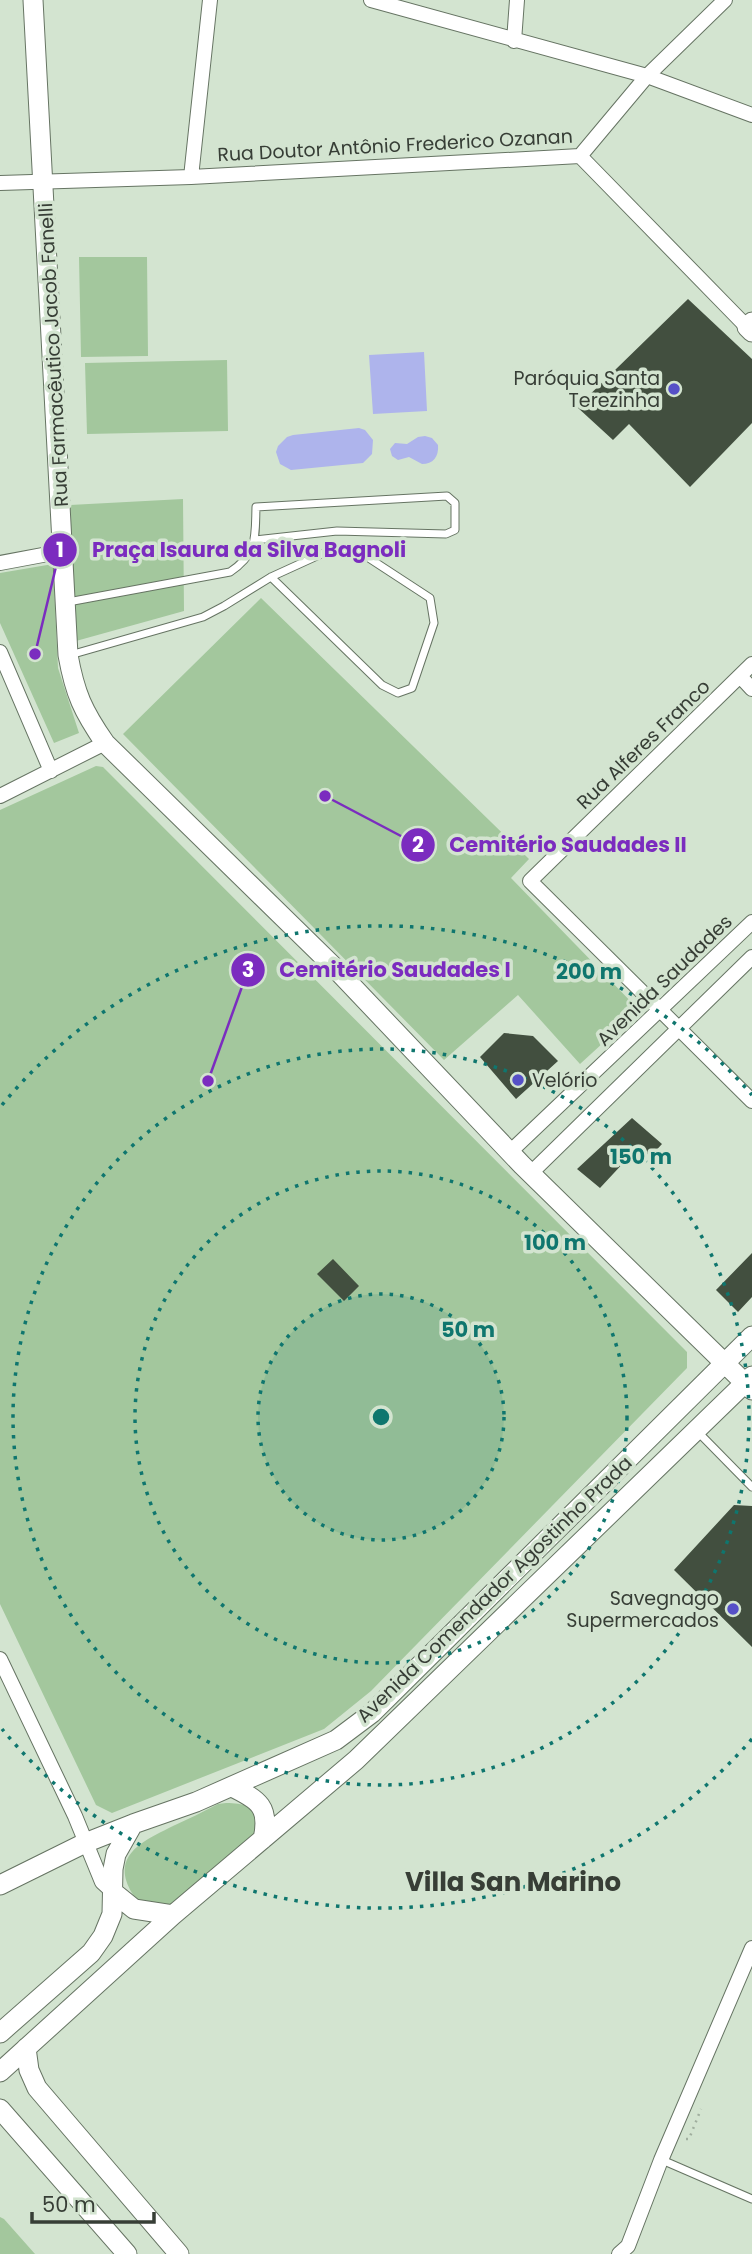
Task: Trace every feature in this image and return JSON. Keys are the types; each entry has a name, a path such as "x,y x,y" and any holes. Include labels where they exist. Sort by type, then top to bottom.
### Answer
{"main road":[{"name":"Rua Farmacêutico Jacob Fanelli","path":"33,0 68,655 73,682 83,711 105,743 333,966 531,1174 723,1363 750,1383"},
{"name":"Avenida Comendador Agostinho Prada","path":"0,1885 85,1843 196,1802 336,1740 372,1713 752,1336"},
{"name":"Avenida Comendador Agostinho Prada","path":"0,2072 173,1915 356,1760 696,1430 750,1383"},
{"path":"232,1787 260,1804 266,1814 263,1839"},
{"path":"0,2033 91,1953 103,1936 112,1914 116,1854 133,1824"},
{"path":"113,1892 134,1909 173,1915"},
{"path":"26,2048 29,2070 37,2088 179,2254"},
{"path":"0,2109 127,2254"}],"street":[{"path":"191,177 210,0"},
{"path":"371,0 647,76 752,115"},
{"path":"514,40 517,0"},
{"name":"Rua Doutor Antônio Frederico Ozanan","path":"0,183 191,177 580,156 647,76 725,0"},
{"path":"580,156 750,327"},
{"path":"0,563 64,551"},
{"path":"0,652 51,771"},
{"name":"Rua Alferes Franco","path":"660,1011 530,881 752,664"},
{"path":"740,676 752,689"},
{"path":"0,796 105,743"},
{"name":"Avenida Saudades","path":"510,1152 752,922"},
{"path":"531,1174 752,957"},
{"path":"660,1011 752,1101"},
{"path":"0,1659 75,1816 102,1882 113,1892"},
{"path":"619,2254 628,2246 661,2160 752,1948"}],"lane":[{"path":"66,602 230,572 246,561 254,540 256,507 447,496 455,503 455,530 446,534 337,531 254,540"},
{"path":"68,655 203,617 271,577 328,551 355,550 430,598 434,623 412,688 398,693 382,685 271,577"},
{"path":"696,1430 752,1487"},
{"path":"745,1480 752,1472"},
{"path":"661,2160 752,2199"}],"green space":[{"path":"79,257 147,257 148,356 81,357"},
{"path":"227,360 228,431 87,434 85,363"},
{"path":"183,499 184,611 76,641 70,505"},
{"path":"53,564 58,668 79,733 54,743 0,623 0,573"},
{"path":"261,598 529,859 511,878 639,1010 580,1064 518,995 444,1060 123,734"},
{"path":"96,766 103,767 687,1352 687,1368 371,1691 324,1729 112,1813 96,1805 0,1604 0,810"},
{"path":"218,1804 241,1804 251,1809 256,1819 256,1834 170,1907 148,1906 135,1898 126,1880 125,1868 133,1850 162,1831"},
{"path":"0,2217 4,2219 35,2254 0,2254"}],"water":[{"path":"424,352 427,411 373,414 369,355"},
{"path":"359,428 365,430 373,440 372,454 363,463 291,470 280,464 276,452 287,437"},
{"path":"425,436 432,438 438,445 432,461 422,464 409,457 398,460 392,456 390,449 395,443 407,444"}],"building":[{"name":"Paróquia Santa Terezinha","path":"688,299 752,359 752,423 690,487 629,424 613,440 577,407"},
{"name":"Velório","path":"504,1033 533,1036 558,1061 516,1099 480,1057"},
{"path":"632,1118 662,1144 650,1157 640,1145 600,1188 577,1169"},
{"path":"752,1253 752,1297 738,1312 716,1290"},
{"path":"333,1259 359,1286 344,1301 317,1274"},
{"name":"Savegnago Supermercados","path":"734,1505 752,1506 752,1647 674,1570"}],"place":[{"name":"Paróquia Santa Terezinha","path":"674,389"},
{"name":"Praça Isaura da Silva Bagnoli","path":"35,654"},
{"name":"Cemitério Saudades II","path":"325,796"},
{"name":"Velório","path":"518,1080"},
{"name":"Cemitério Saudades I","path":"208,1081"},
{"name":"Savegnago Supermercados","path":"733,1609"}],"district":[{"name":"Villa San Marino","path":"513,1882"}]}
